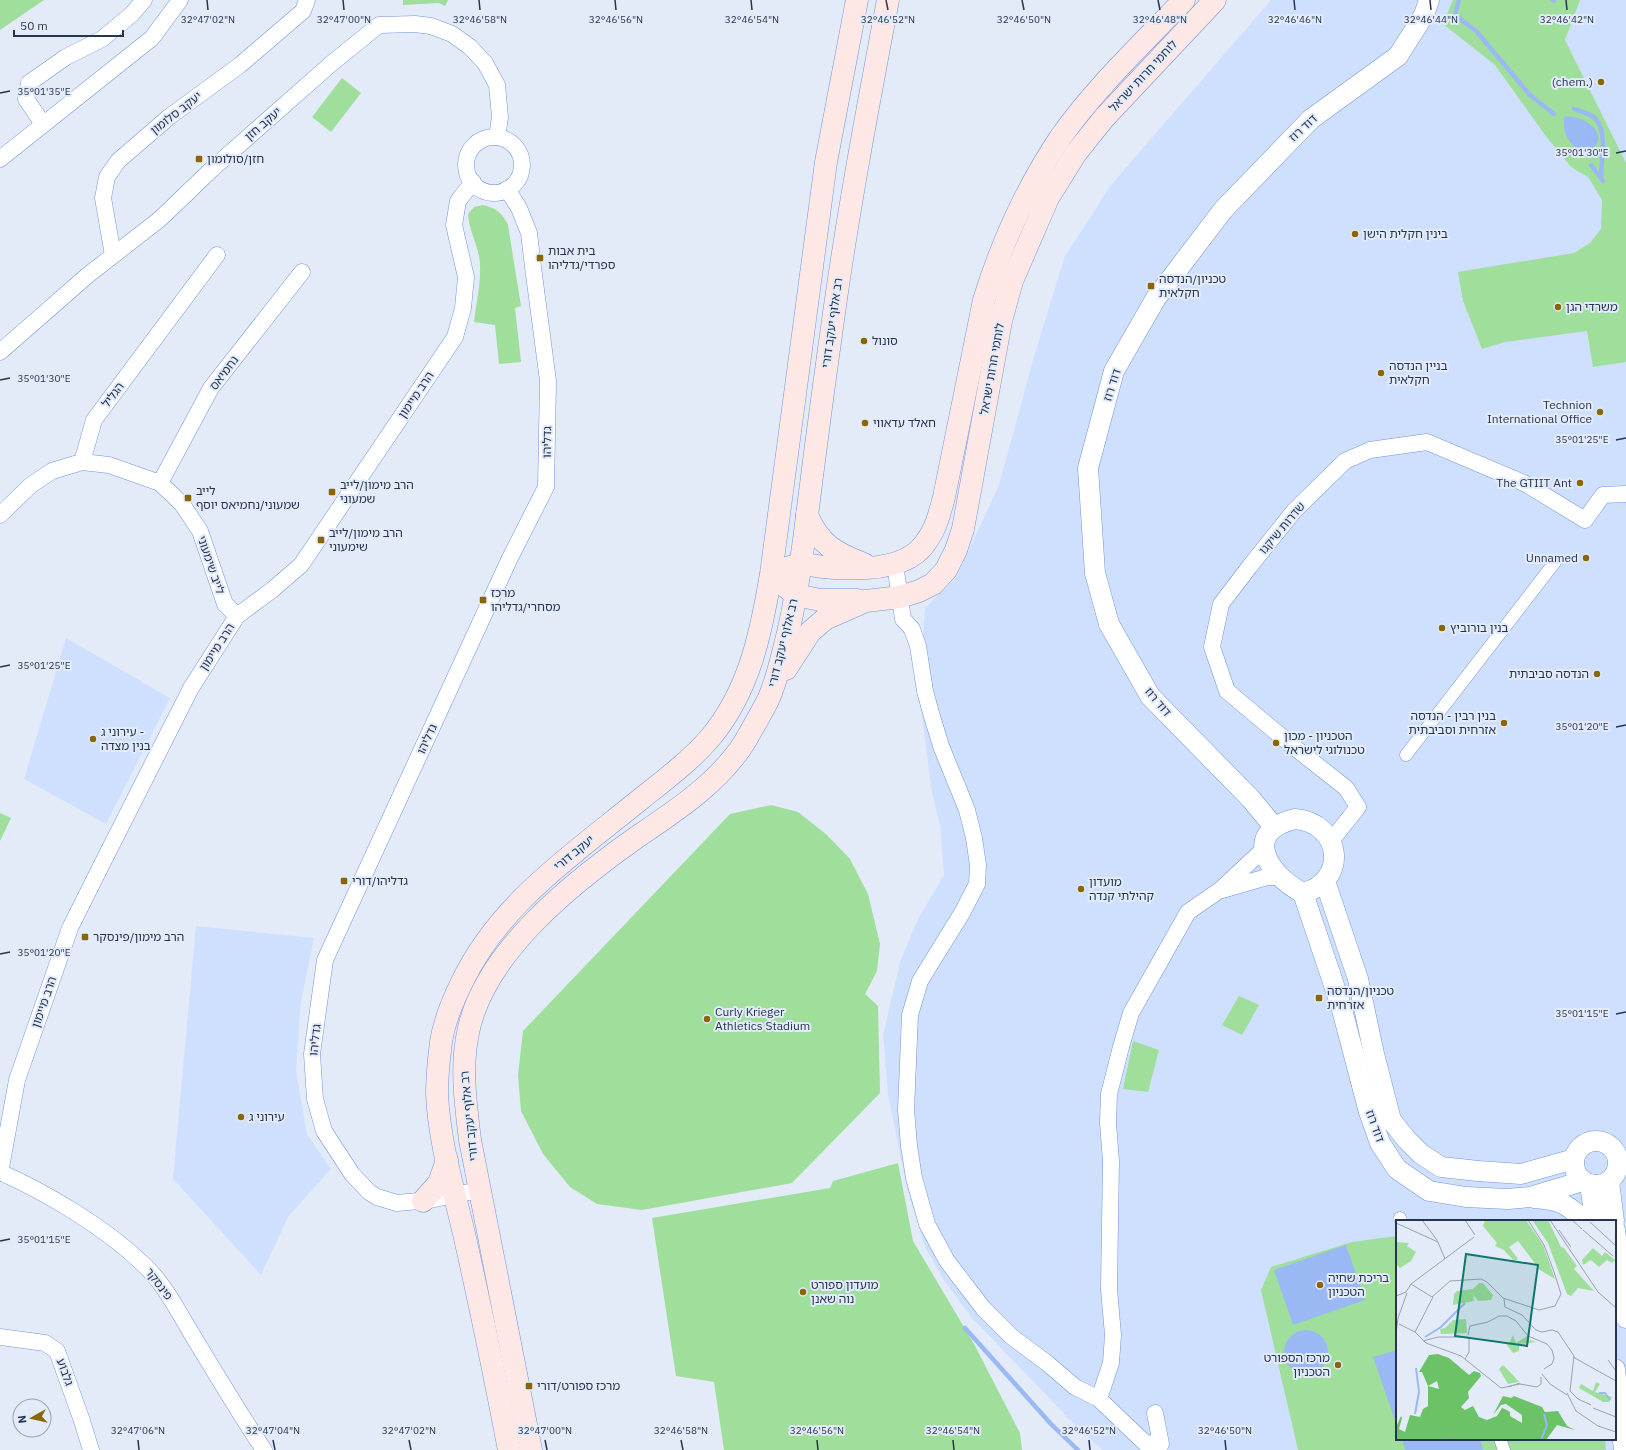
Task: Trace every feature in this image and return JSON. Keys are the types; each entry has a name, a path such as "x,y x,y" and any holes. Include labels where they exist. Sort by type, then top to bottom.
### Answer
{"main road":[{"path":"771,574 826,162 857,0"},
{"name":"רב אלוף יעקב דורי","path":"531,1450 470,1140 464,1095 464,1066 467,1035 477,1005 490,980 513,945 552,902 634,840 676,811 727,765 744,742 768,699 779,669 796,595 838,276 855,175 888,0"},
{"name":"לוחמי חרות ישראל","path":"801,563 822,567 885,566 912,555 925,544 937,520 946,490 984,300 1011,225 1029,189 1061,138 1090,100 1184,0"},
{"name":"לוחמי חרות ישראל","path":"768,699 799,647 810,632 825,619 866,601 900,598 919,591 933,584 946,570 956,550 963,529 1000,321 1012,281 1048,198 1076,153 1104,118 1215,0"},
{"path":"807,515 813,530 819,539 829,548 853,560 885,566"},
{"path":"771,574 801,563"},
{"path":"771,574 796,595 820,600 866,601"},
{"name":"יעקב דורי","path":"447,1160 441,1134 437,1092 441,1040 452,1002 475,956 502,921 539,881 679,769 710,737 730,709 751,667 765,611 771,574"},
{"path":"447,1160 439,1183 426,1201 448,1205 454,1210 462,1223"},
{"path":"447,1160 488,1341 509,1450"}],"street":[{"path":"43,124 26,99 29,83 66,56 102,39 132,14 144,0"},
{"path":"0,159 152,38 180,0"},
{"name":"יעקב סלומון","path":"113,255 103,198 107,177 118,161 170,117 246,60 303,11 308,0"},
{"name":"דוד רוז","path":"1274,827 1251,799 1150,696 1109,624 1095,573 1088,468 1114,371 1159,294 1223,210 1310,120 1398,56 1424,15 1429,0"},
{"name":"יעקב חזן","path":"0,352 88,275 160,219 212,169 332,63 379,25 415,24 431,26 452,34 470,47 485,62 497,85 500,117 497,137"},
{"path":"497,137 510,142 517,148 521,157 522,166 520,175 507,189 498,192 489,192 480,188 473,182 468,175 466,166 471,149 485,138 497,137"},
{"name":"הרב מיימון","path":"1,1167 17,1080 70,928 191,688 237,616 301,565 455,337 463,308 466,277 454,225 458,201 473,182"},
{"name":"גדליהו","path":"456,1195 426,1201 397,1203 377,1197 369,1192 352,1174 324,1131 315,1099 312,1054 325,960 509,560 546,487 548,381 529,233 519,208 507,189"},
{"name":"הגליל","path":"82,462 94,420 217,255"},
{"name":"נחמיאס","path":"160,483 211,388 302,272"},
{"name":"שדרות שיקגו","path":"1331,841 1358,807 1346,788 1227,691 1212,647 1221,604 1294,512 1345,461 1370,450 1427,442 1526,484 1585,520 1603,495 1626,494"},
{"path":"0,515 31,485 52,471 82,462"},
{"name":"לייב שימעוני","path":"82,462 109,465 160,483 182,504 200,531 225,604 237,616"},
{"path":"1406,755 1555,562"},
{"path":"885,566 900,598 903,618 912,629 918,646 925,691 941,746 967,810 974,838 978,865 977,884 962,913 920,981 910,1015 906,1110 914,1178 927,1224 947,1261 982,1308 1012,1337 1047,1363 1075,1387 1098,1399 1144,1443 1162,1447 1155,1413"},
{"path":"1295,819 1306,820 1316,824 1324,831 1331,841 1334,851 1334,862 1331,872 1325,881 1318,887 1302,893 1287,884 1278,876 1270,866 1264,849 1267,834 1274,827 1295,819"},
{"path":"1098,1399 1111,1364 1113,1335 1109,1289 1111,1161 1108,1123 1109,1094 1112,1078 1131,1013 1188,912 1220,890 1264,849"},
{"path":"1220,890 1266,877 1278,876"},
{"name":"דוד רוז","path":"1325,881 1358,979 1374,1054 1391,1120 1407,1140 1421,1154 1441,1167 1478,1171 1521,1174 1574,1158"},
{"name":"דוד רוז","path":"1302,893 1342,1006 1369,1112 1380,1143 1393,1165 1409,1179 1429,1191 1466,1197 1508,1199 1530,1198 1594,1183"},
{"path":"1594,1183 1617,1172 1622,1158 1612,1146 1599,1140 1585,1143 1580,1147 1574,1158 1575,1171 1594,1183 1613,1220"},
{"name":"פינסקר","path":"1,1167 74,1212 112,1238 144,1264 166,1292 264,1450"},
{"path":"1594,1183 1596,1220"},
{"path":"456,1195 479,1190"},
{"path":"1530,1198 1551,1199 1569,1206 1584,1220"},
{"path":"1616,1238 1626,1318"},
{"name":"גלבוע","path":"0,1337 45,1343 57,1350 81,1418 90,1450"},
{"path":"1616,1377 1624,1450"},
{"path":"1500,1440 1504,1450"}],"shaded area":[{"name":"הטכניון - מכון טכנולוגי לישראל","path":"1271,0 1626,0 1626,1450 1102,1450 1072,1422 971,1317 945,1282 925,1247 907,1189 888,1094 883,1035 900,962 918,919 944,875 940,825 932,794 919,693 925,608 956,578 999,485 1035,353 1065,256 1111,185"},
{"name":"עירוני ג - בנין מצדה","path":"66,638 170,698 106,824 24,779"},
{"name":"עירוני ג","path":"196,926 314,938 301,1002 296,1071 307,1134 331,1169 288,1217 261,1275 173,1179"}],"green space":[{"path":"0,0 44,0 0,30"},
{"path":"403,0 448,0 445,6 439,3 403,5"},
{"path":"1453,0 1580,0 1565,40 1626,163 1626,362 1593,367 1587,331 1505,342 1482,349 1463,301 1458,272 1574,253 1590,243 1601,229 1602,200 1588,177 1571,167 1545,135 1495,65 1443,24"},
{"path":"342,78 361,93 331,132 312,117"},
{"path":"483,205 498,212 504,217 508,225 521,306 515,308 521,362 499,364 495,325 474,322 479,287 480,259 470,227 468,214 474,207"},
{"name":"Curly Krieger Athletics Stadium","path":"771,805 798,812 827,835 850,859 868,894 880,944 877,971 865,994 878,1006 880,1093 792,1183 642,1210 597,1204 570,1187 543,1154 521,1111 518,1075 523,1031 730,814"},
{"path":"0,813 11,818 0,841"},
{"path":"1239,996 1259,1005 1242,1035 1222,1025"},
{"path":"1133,1041 1159,1050 1148,1092 1123,1089"},
{"name":"מועדון ספורט נוה שאנן","path":"898,1163 913,1241 974,1344 1020,1433 1022,1450 724,1450 714,1382 676,1376 652,1218 830,1188 833,1181"},
{"name":"מרכז הספורט הטכניון","path":"1396,1236 1396,1440 1605,1440 1606,1450 1298,1450 1261,1290 1271,1267 1352,1242"}],"water":[{"path":"1566,116 1582,120 1591,125 1595,130 1598,134 1598,138 1592,149 1582,153 1573,146 1567,138 1564,129 1564,118"},
{"name":"בריכת שחיה הטכניון","path":"1346,1245 1365,1300 1293,1325 1274,1270"},
{"path":"1302,1330 1310,1330 1322,1336 1328,1348 1328,1356 1322,1368 1310,1374 1302,1374 1290,1368 1284,1356 1284,1348 1290,1336"},
{"path":"1396,1350 1396,1423 1373,1357"},
{"path":"1402,1440 1480,1440 1483,1450 1405,1450"}],"waterway":[{"path":"1459,0 1455,15 1476,31 1530,95 1554,114"},
{"path":"1574,109 1592,116 1601,128 1603,145 1601,178"},
{"path":"1587,152 1588,156"},
{"path":"1591,165 1603,181"},
{"path":"965,1328 1051,1424 1078,1450"}],"place":[{"name":"(chem.)","path":"1601,82"},
{"name":"חזן/סולומון","path":"199,159"},
{"name":"בינין חקלית הישן","path":"1355,234"},
{"name":"בית אבות ספרדי/גדליהו","path":"540,258"},
{"name":"טכניון/הנדסה חקלאית","path":"1151,286"},
{"name":"משרדי הגן","path":"1558,307"},
{"name":"סונול","path":"864,341"},
{"name":"בניין הנדסה חקלאית","path":"1381,373"},
{"name":"Technion International Office","path":"1600,412"},
{"name":"חאלד עדאווי","path":"865,423"},
{"name":"The GTIIT Ant","path":"1580,483"},
{"name":"הרב מימון/לייב שמעוני","path":"332,492"},
{"name":"לייב שמעוני/נחמיאס יוסף","path":"188,498"},
{"name":"הרב מימון/לייב שימעוני","path":"321,540"},
{"name":"Unnamed","path":"1586,558"},
{"name":"מרכז מסחרי/גדליהו","path":"483,600"},
{"name":"בנין בורוביץ","path":"1442,628"},
{"name":"הנדסה סביבתית","path":"1597,674"},
{"name":"בנין רבין - הנדסה אזרחית וסביבתית","path":"1504,723"},
{"name":"עירוני ג - בנין מצדה","path":"93,739"},
{"name":"הטכניון - מכון טכנולוגי לישראל","path":"1276,743"},
{"name":"גדליהו/דורי","path":"344,881"},
{"name":"מועדון קהילתי קנדה","path":"1081,889"},
{"name":"הרב מימון/פינסקר","path":"85,937"},
{"name":"טכניון/הנדסה אזרחית","path":"1319,998"},
{"name":"Curly Krieger Athletics Stadium","path":"707,1019"},
{"name":"עירוני ג","path":"241,1117"},
{"name":"בריכת שחיה הטכניון","path":"1320,1285"},
{"name":"מועדון ספורט נוה שאנן","path":"803,1292"},
{"name":"מרכז הספורט הטכניון","path":"1338,1365"},
{"name":"מרכז ספורט/דורי","path":"529,1386"}]}
